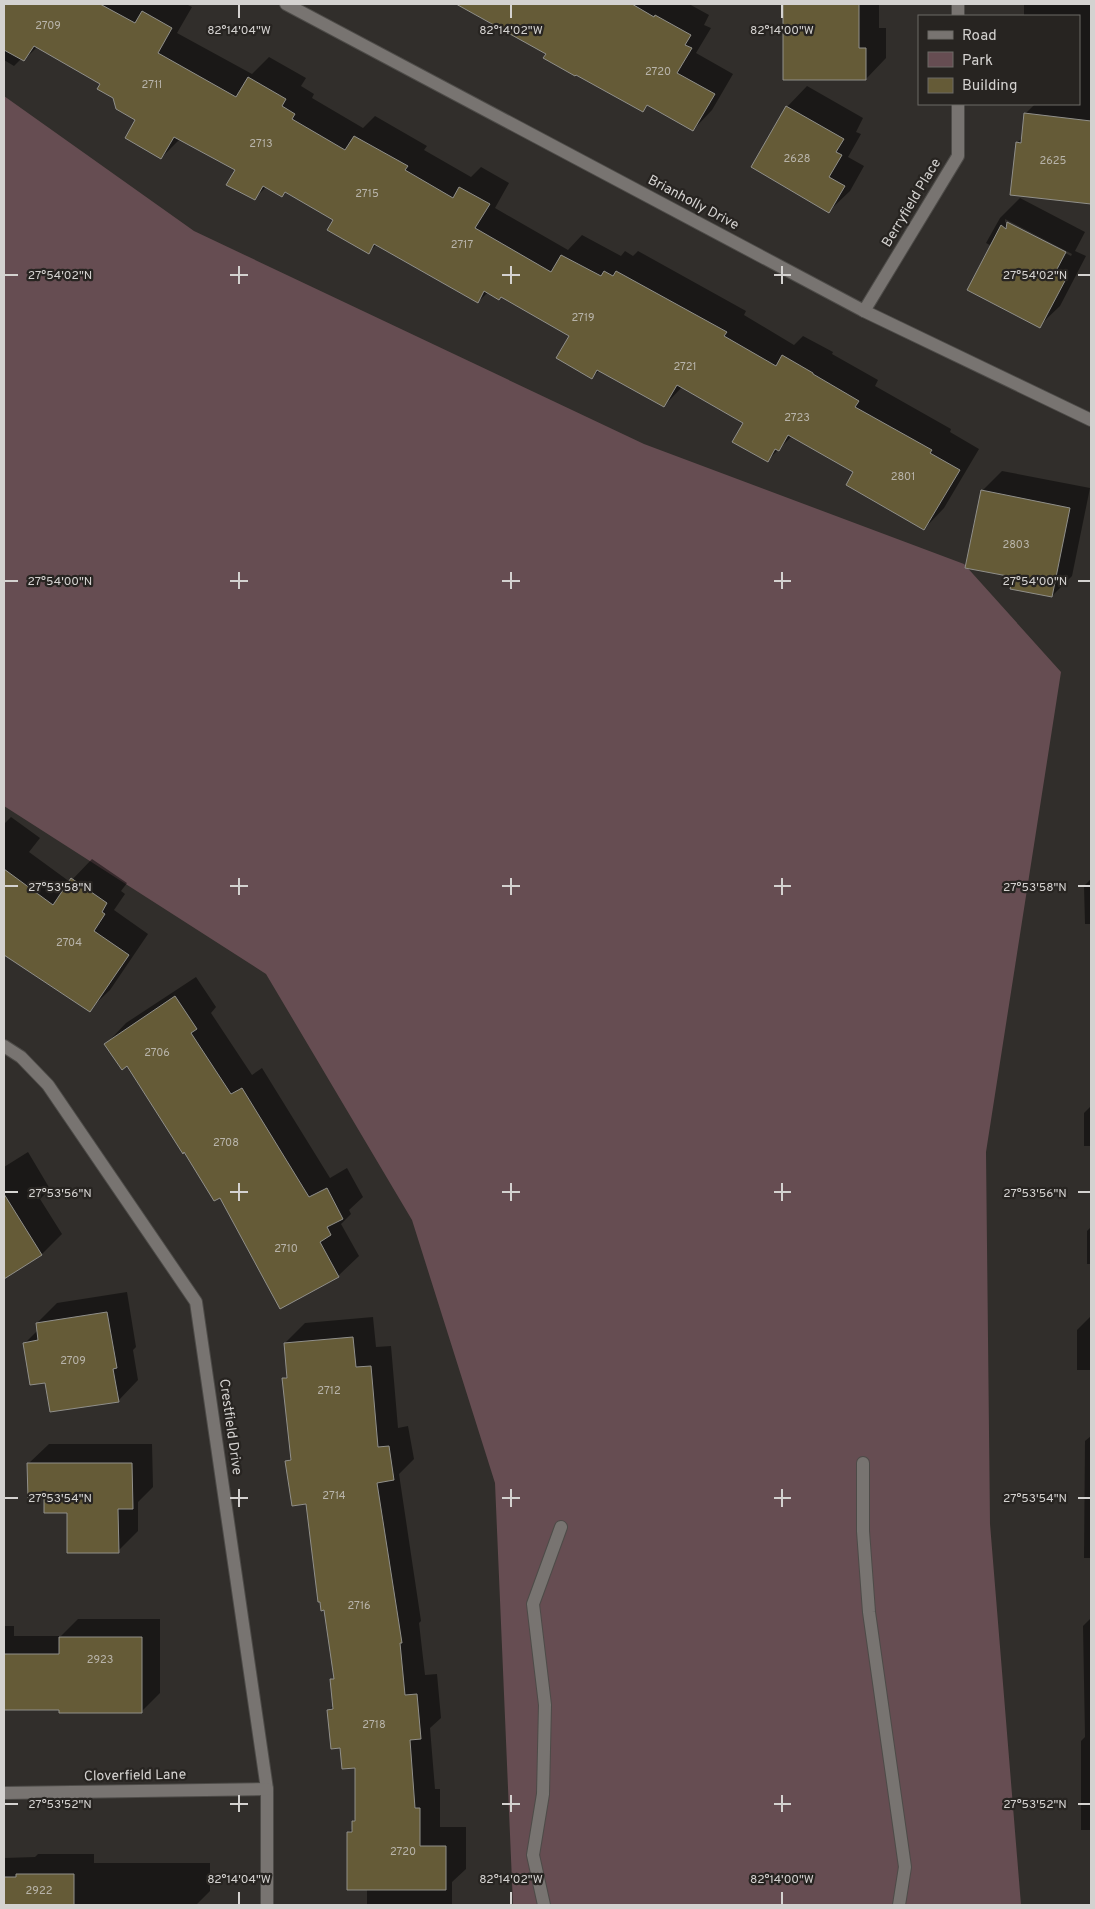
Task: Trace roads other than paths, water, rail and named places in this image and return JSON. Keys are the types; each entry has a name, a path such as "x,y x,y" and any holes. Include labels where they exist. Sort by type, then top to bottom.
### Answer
{"street":[{"name":"Brianholly Drive","path":"286,4 864,311 1091,420"},
{"name":"Berryfield Place","path":"864,311 958,156 958,105"},
{"name":"Crestfield Drive","path":"4,1046 21,1057 48,1085 196,1302 267,1789 267,1905"},
{"path":"863,1463 863,1531 869,1612 905,1867 898,1905"},
{"path":"544,1905 533,1855 543,1794 545,1705 533,1604 561,1527"},
{"name":"Cloverfield Lane","path":"4,1793 267,1789"}]}
